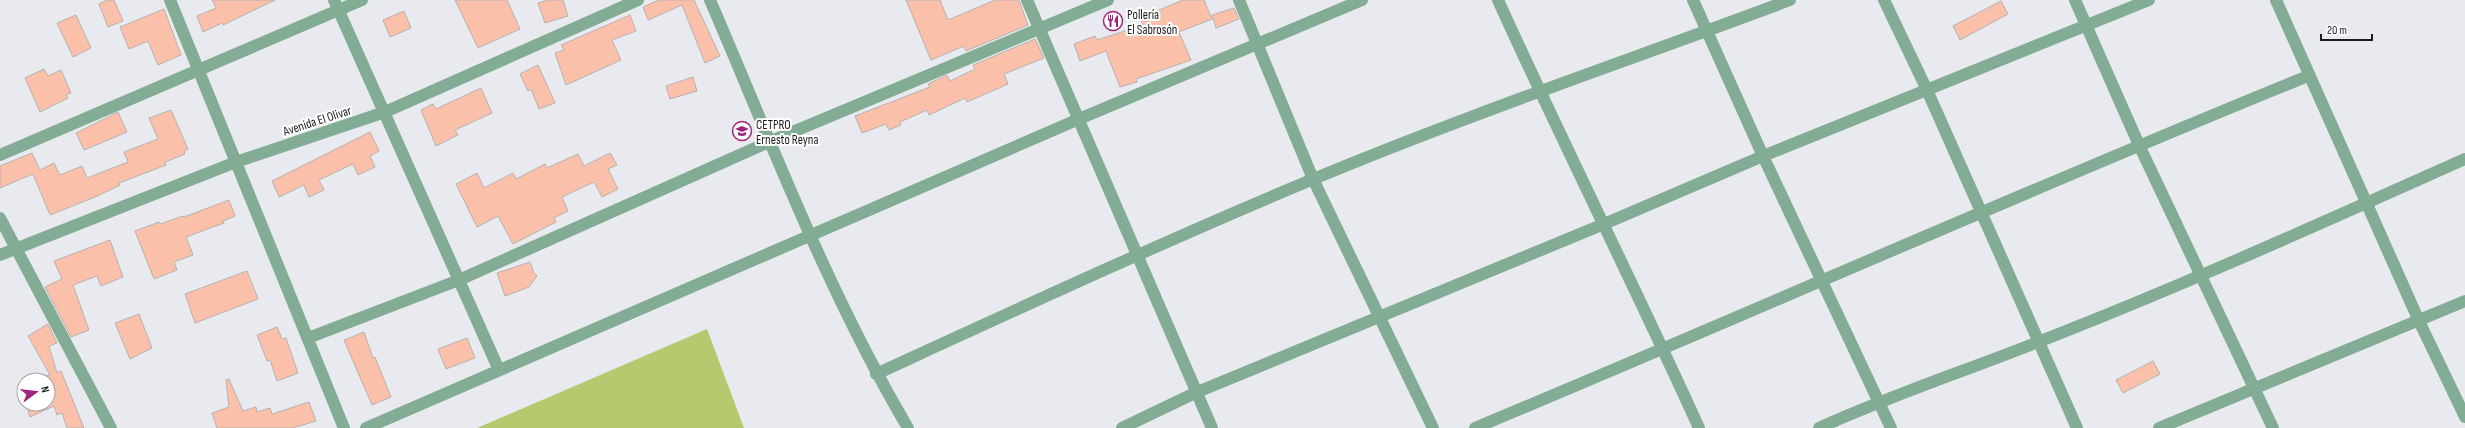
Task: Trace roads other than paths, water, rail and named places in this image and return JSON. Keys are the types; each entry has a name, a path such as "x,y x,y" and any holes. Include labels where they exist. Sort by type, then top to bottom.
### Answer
{"street":[{"path":"170,0 344,428"},
{"path":"0,155 199,70 337,5 362,0"},
{"name":"Avenida El Olivar","path":"0,255 236,162 385,112 638,0"},
{"path":"710,0 812,236 876,374 908,428"},
{"path":"1027,0 1195,393 1212,428"},
{"path":"308,338 459,280 771,141 1108,0"},
{"path":"1239,0 1313,179 1433,428"},
{"path":"366,428 1079,119 1362,0"},
{"path":"1498,0 1538,90 1604,224 1699,428"},
{"path":"1693,0 1706,32 1763,156 1879,401 1890,428"},
{"path":"876,374 1137,255 1313,179 1538,90 1706,32 1790,0"},
{"path":"1884,0 1927,90 2077,428"},
{"path":"2075,0 2139,145 2273,428"},
{"path":"1122,428 1195,393 1604,224 1763,156 2149,0"},
{"path":"2276,0 2308,76 2419,321 2465,417"},
{"path":"337,5 499,370"},
{"path":"1475,428 1664,350 2139,145 2308,76"},
{"path":"1819,428 1879,401 2038,342 2201,275 2465,159"},
{"path":"0,218 111,428"},
{"path":"2159,428 2465,301"}],"place":[{"name":"Pollería El Sabrosón","path":"1113,21"},
{"name":"CETPRO Ernesto Reyna","path":"742,131"}]}
